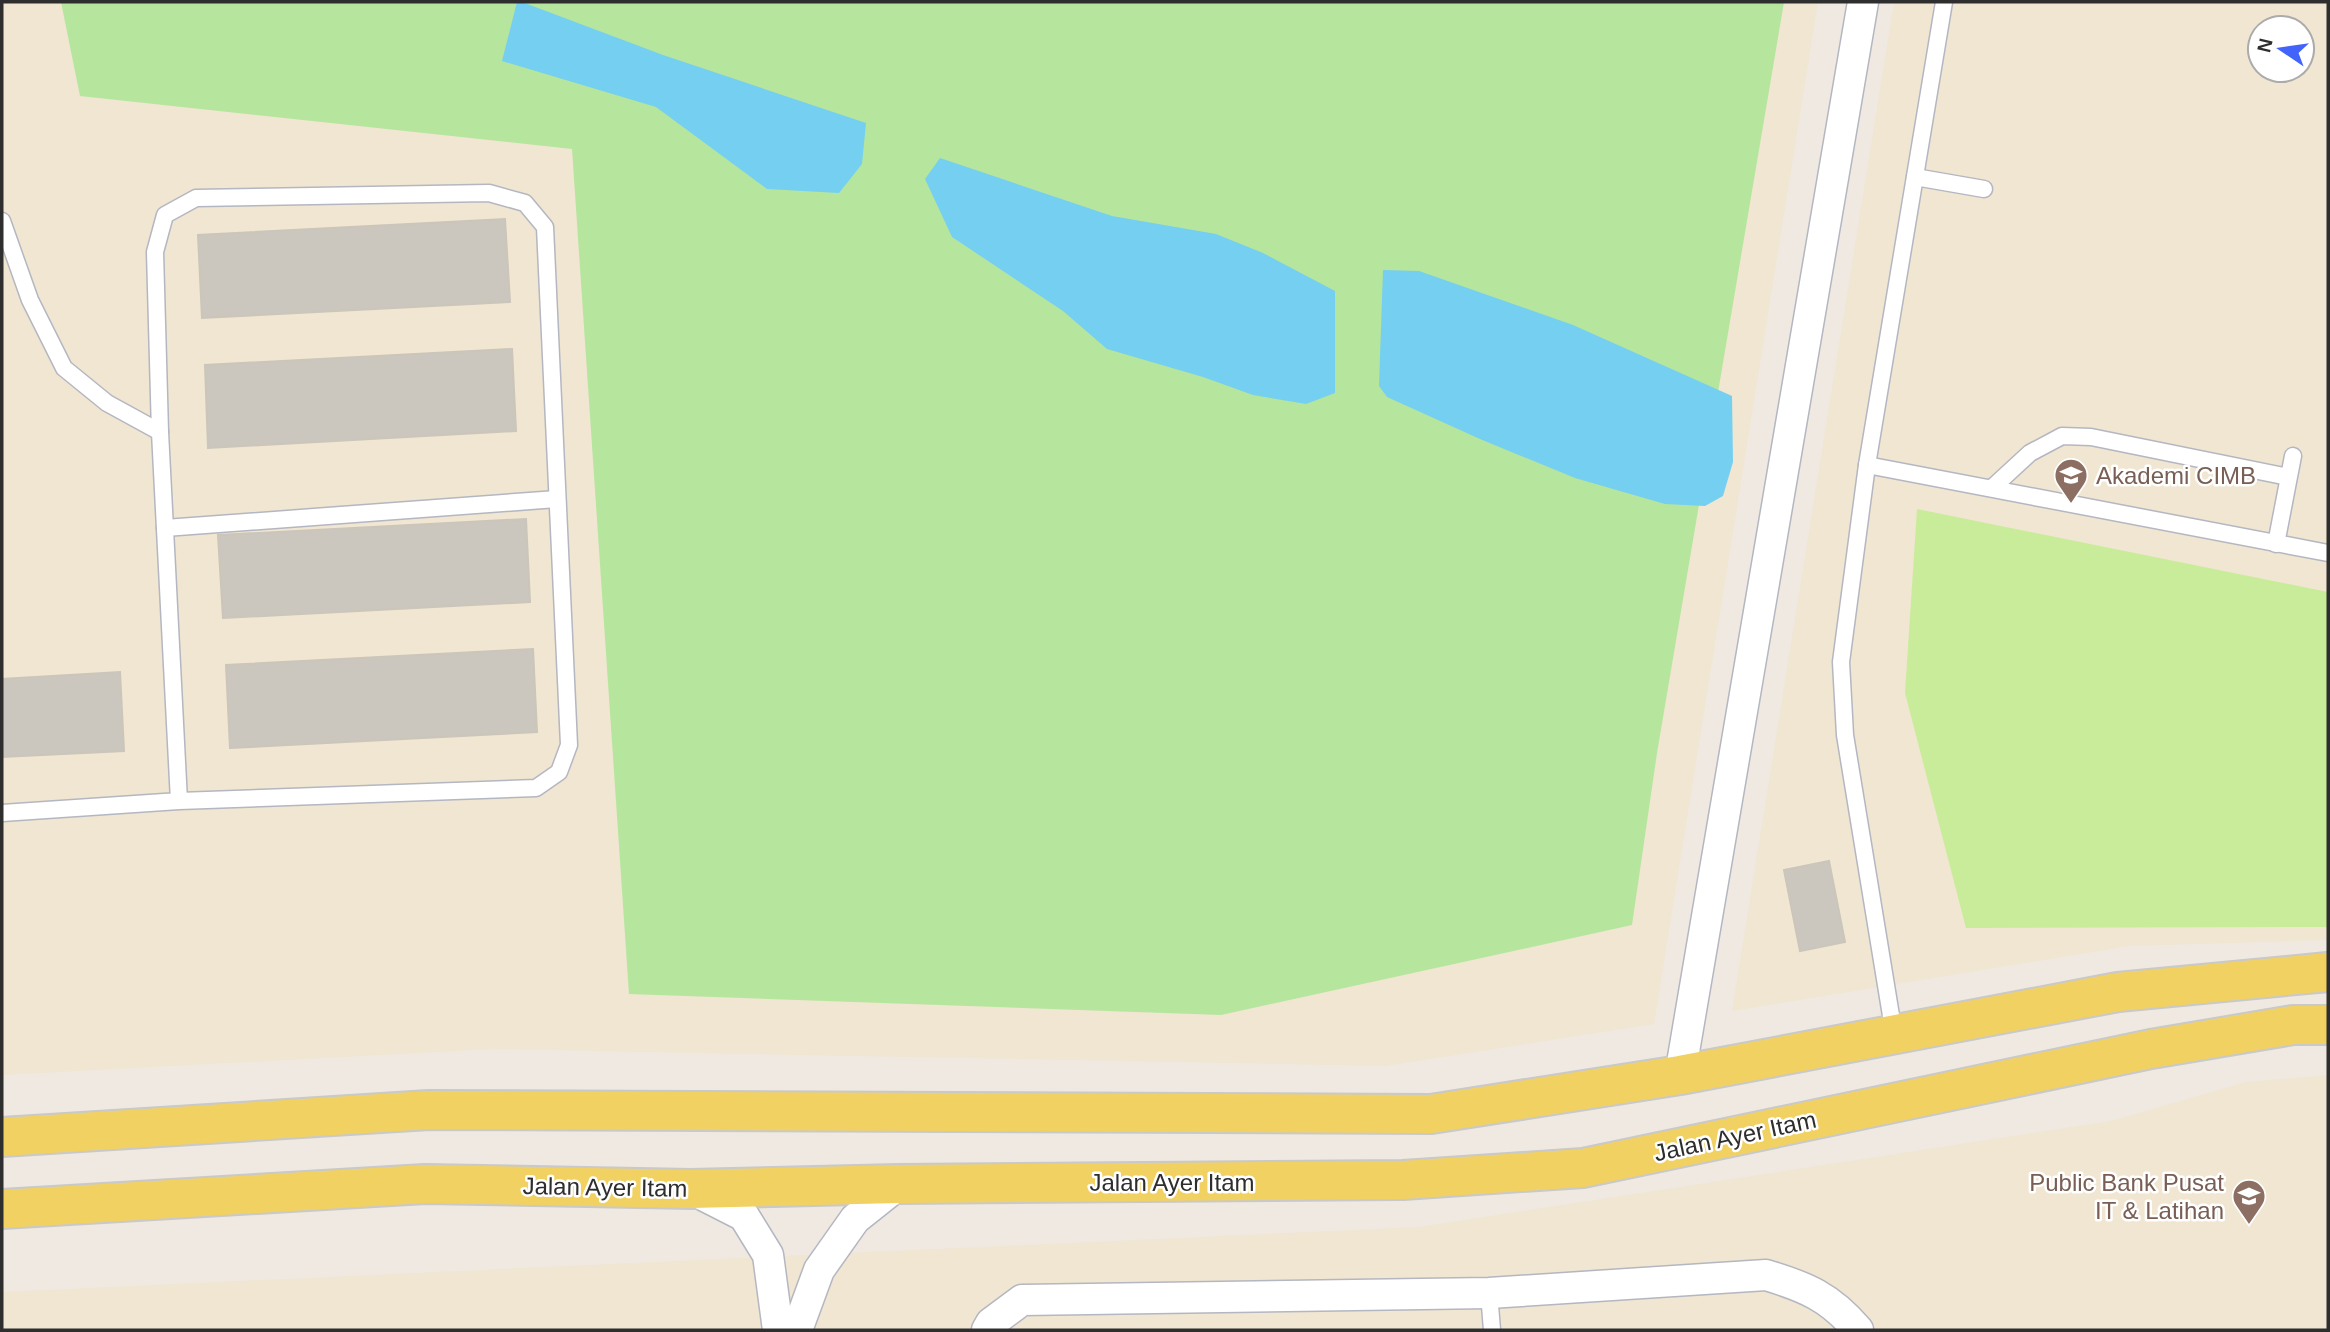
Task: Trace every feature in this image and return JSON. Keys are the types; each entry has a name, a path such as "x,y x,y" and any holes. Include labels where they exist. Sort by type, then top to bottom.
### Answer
{"main road":[{"path":"2,1137 429,1110 1431,1114 1680,1075 2118,992 2328,972"},
{"name":"Jalan Ayer Itam","path":"2,1209 425,1184 691,1189 899,1184 1403,1180 1583,1168 2151,1049 2293,1025 2328,1026"}],"street":[{"path":"1680,1075 1863,2"},
{"path":"797,1330 819,1269 855,1219 899,1184"},
{"path":"691,1189 744,1216 768,1255 778,1330"},
{"path":"987,1330 990,1323 1023,1300 1489,1293 1766,1275 1804,1286 1843,1312 1858,1330"}],"lane":[{"path":"1894,1034 1846,735 1841,662 1867,465 1944,2"},
{"path":"1914,177 1984,189"},
{"path":"2,813 179,801 536,788 559,772 569,745 545,228 526,203 489,193 196,198 165,215 155,252 160,432 179,801"},
{"path":"2,221 30,300 64,368 107,403 160,432"},
{"path":"1992,488 2031,453 2062,436 2091,438 2288,477"},
{"path":"2276,544 2293,456"},
{"path":"1867,465 2328,553"},
{"path":"165,528 557,499"},
{"path":"1489,1293 1492,1330"}],"shaded area":[{"path":"2,2 1818,2 1654,1024 1385,1066 493,1049 2,1075"},
{"name":"Akademi CIMB","path":"1894,2 2328,2 2328,940 2129,946 1732,1011"},
{"path":"2328,1075 2328,1330 2,1330 2,1292 1418,1227 2111,1121 2246,1082"}],"green space":[{"path":"61,2 1784,2 1657,753 1632,925 1221,1015 629,994 572,149 80,96"},
{"path":"1917,509 2328,592 2328,927 1966,928 1905,693"}],"water":[{"path":"517,2 663,55 866,123 862,164 839,193 767,189 656,107 502,61"},
{"path":"940,158 1112,216 1216,234 1263,253 1335,291 1335,393 1306,404 1253,395 1203,377 1107,349 1063,311 952,237 925,179"},
{"path":"1383,270 1419,271 1573,325 1732,396 1733,462 1723,496 1705,506 1665,504 1575,478 1387,397 1379,386"}],"building":[{"path":"505,219 510,302 202,318 198,235"},
{"path":"512,349 516,431 208,448 205,365"},
{"path":"526,519 530,602 223,618 218,535"},
{"path":"533,649 537,732 230,748 226,665"},
{"path":"120,672 124,751 2,757 2,679"},
{"path":"1829,861 1845,942 1800,951 1784,870"}],"place":[{"name":"Akademi CIMB","path":"2071,505"},
{"name":"Public Bank Pusat IT & Latihan","path":"2249,1226"}]}
